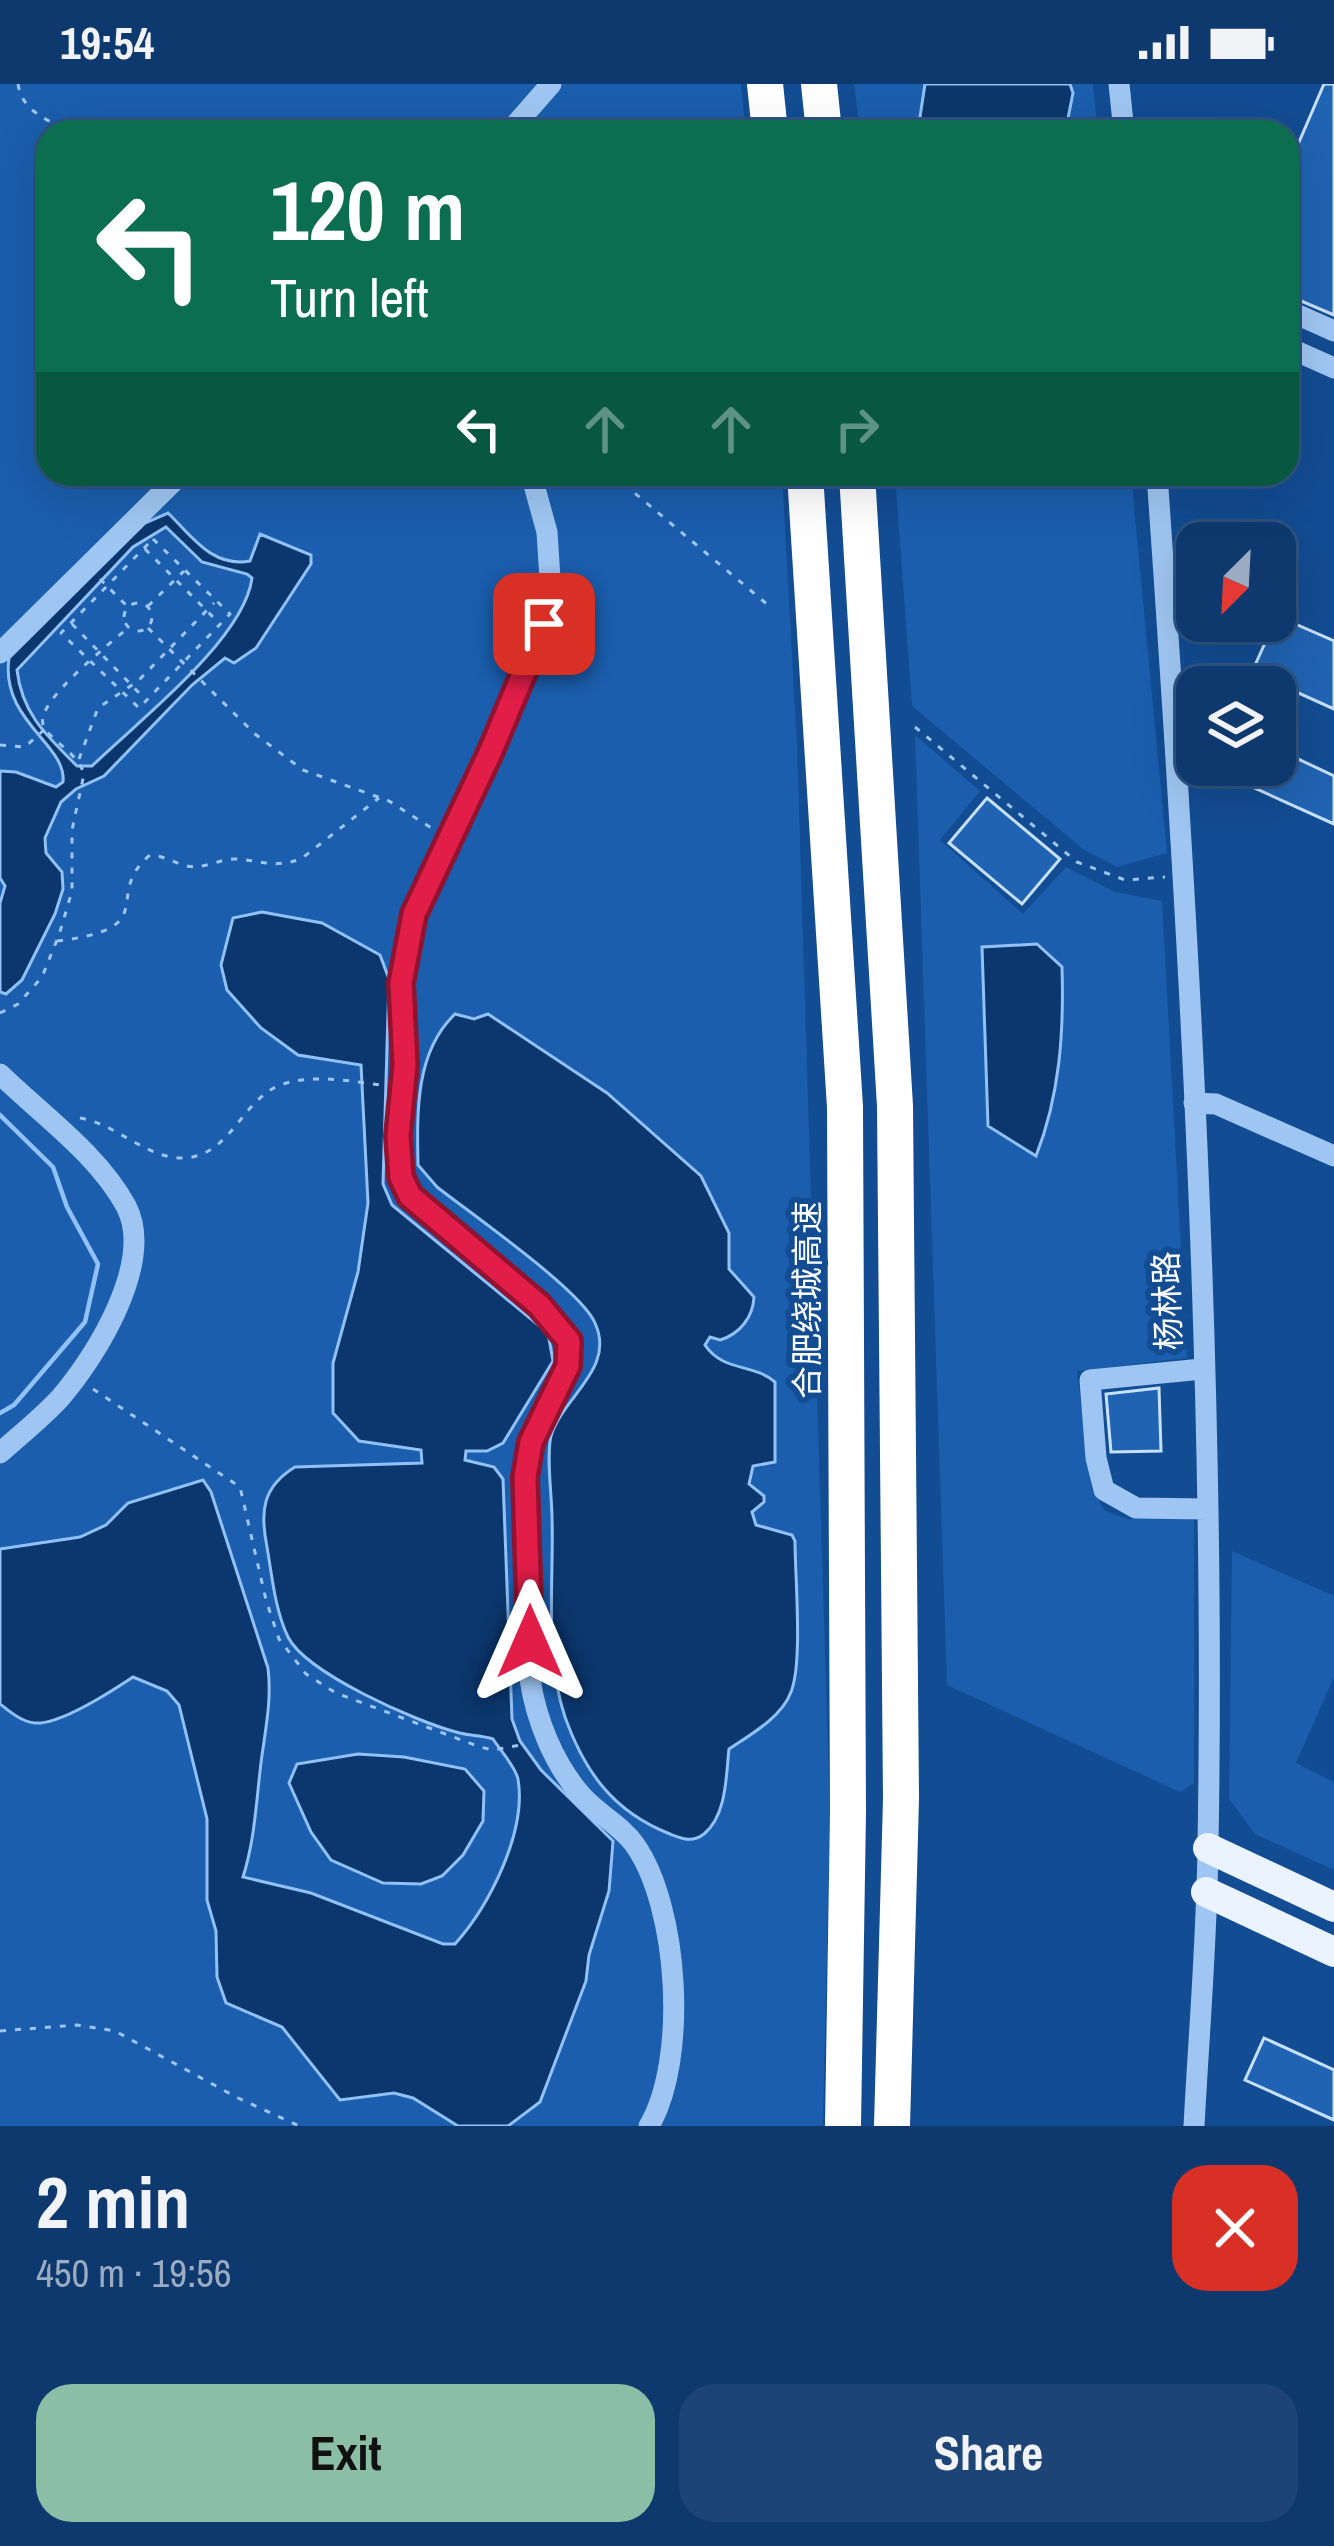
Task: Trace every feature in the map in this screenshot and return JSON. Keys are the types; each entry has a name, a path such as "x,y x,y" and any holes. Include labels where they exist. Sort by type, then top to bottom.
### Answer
{"highway":[{"path":"765,84 769,120"},
{"path":"819,84 823,120"},
{"name":"合肥绕城高速","path":"806,486 845,1107 848,1812 843,2126"},
{"path":"858,486 896,1106 901,1799 892,2126"}],"main road":[{"path":"1208,1848 1334,1907"},
{"path":"1206,1892 1334,1952"}],"street":[{"path":"519,120 551,84"},
{"path":"1119,84 1123,120"},
{"path":"1299,315 1334,331"},
{"path":"1299,352 1334,368"},
{"path":"0,653 169,486"},
{"path":"534,486 547,532 550,579 544,624 414,914 401,983 405,1065 398,1136 400,1171 416,1202 539,1305 569,1341 568,1366 531,1442 525,1477 530,1678 546,1740 580,1795 634,1844 667,1918 674,2019 662,2103 649,2126"},
{"name":"杨林路","path":"1158,486 1185,875 1206,1509 1208,1848 1194,2126"},
{"path":"0,1074 116,1190 129,1211 136,1241 135,1261 122,1294 74,1377 60,1397 0,1453"},
{"path":"1194,1103 1216,1104 1334,1156"},
{"path":"1202,1370 1090,1380 1096,1458 1104,1490 1136,1508 1206,1509"}],"path":[{"path":"18,84 20,98 45,120"},
{"path":"626,486 768,604"},
{"path":"153,538 185,570 230,614 139,708 61,633 153,538"},
{"path":"144,548 220,625"},
{"path":"148,606 185,570"},
{"path":"103,582 128,607"},
{"path":"2,1010 18,1004 42,977 57,941 72,891 72,830 81,801 80,763 92,716 132,686 217,601"},
{"path":"140,602 148,606 153,614 148,628 129,627 124,617 128,607 140,602"},
{"path":"70,623 146,700"},
{"path":"80,763 45,729 45,710 56,694 129,627"},
{"path":"148,628 255,734 303,770 379,798 448,841"},
{"path":"915,727 1077,862 1125,880 1185,875"},
{"path":"0,745 25,748 45,729"},
{"path":"57,941 91,937 113,928 124,916 133,873 150,855 193,867 236,859 265,866 288,863 302,859 379,798"},
{"path":"48,1120 99,1121 169,1157 189,1158 210,1151 277,1087 336,1079 369,1083"},
{"path":"74,1377 240,1486 279,1639 306,1674 335,1693 480,1748 546,1740"},
{"path":"0,2031 77,2025 115,2031 299,2126"}],"shaded area":[{"path":"0,84 741,84 745,120 36,120 36,486 783,486 797,744 830,1814 823,2126 0,2126"},
{"path":"854,84 1093,84 1097,120 858,120"},
{"path":"925,84 1070,84 1073,93 1068,120 920,117"},
{"path":"896,486 1132,486 1167,853 1118,867 1084,850 912,706"},
{"path":"168,513 204,548 237,562 250,561 260,534 311,555 311,564 256,648 234,663 225,658 192,685 104,776 61,802 45,838 46,853 62,872 63,889 22,980 6,994 0,992 0,903 5,886 0,878 0,771 56,787 63,782 55,755 14,699 9,658 145,523","holes":["166,527 202,562 252,578 230,627 186,679 92,766 77,766 30,712 17,670 133,547"]},
{"path":"915,735 980,791 940,840 1023,914 1066,867 1115,892 1162,901 1187,1358 1077,1371 1092,1490 1105,1511 1128,1519 1194,1518 1194,1783 1180,1792 947,1685"},
{"path":"262,912 322,923 380,955 389,979 383,1184 392,1205 548,1333 553,1361 503,1443 487,1451 466,1451 465,1460 494,1467 503,1479 512,1719 520,1741 541,1770 613,1841 609,1891 586,1981 540,2102 508,2126 458,2126 413,2098 394,2093 340,2100 282,2027 226,2003 217,1977 216,1931 207,1900 207,1819 179,1705 167,1691 133,1677 71,1713 35,1723 0,1704 0,1549 80,1537 106,1525 128,1503 203,1480 211,1492 268,1668 268,1716 243,1877 311,1893 443,1944 455,1944 492,1889 511,1844 517,1822 518,1779 493,1739 416,1718 339,1680 299,1651 280,1616 264,1523 266,1501 276,1483 295,1467 422,1463 421,1450 359,1441 333,1413 333,1363 358,1272 368,1203 361,1065 298,1055 261,1028 227,990 221,965 233,918"},
{"path":"1037,944 1062,967 1062,991 1055,1087 1036,1156 988,1126 982,947"},
{"path":"455,1014 474,1019 488,1014 607,1093 701,1176 729,1233 729,1269 754,1297 739,1329 720,1340 710,1337 705,1345 720,1360 775,1382 775,1462 753,1466 749,1484 764,1496 752,1512 756,1525 792,1535 795,1541 797,1661 787,1701 764,1725 729,1749 721,1806 712,1826 695,1838 650,1825 617,1802 582,1756 558,1693 552,1643 550,1444 557,1422 593,1368 600,1339 586,1309 569,1291 437,1187 418,1165 425,1065"},
{"path":"1232,1551 1334,1596 1334,1677 1296,1763 1334,1782 1334,1870 1255,1834 1229,1799"},
{"path":"358,1754 465,1769 484,1791 483,1821 463,1855 442,1876 421,1884 383,1883 331,1860 311,1832 289,1783 297,1764"}],"building":[{"path":"1324,84 1334,84 1334,315 1299,300 1299,142"},
{"path":"1296,624 1334,641 1334,709 1296,692 1296,666 1255,666 1265,642 1296,642"},
{"path":"1296,758 1334,776 1334,824 1250,786 1296,786"},
{"path":"987,798 1060,859 1022,904 949,843"},
{"path":"1159,1388 1161,1451 1111,1452 1106,1394"},
{"path":"1264,2038 1334,2070 1334,2120 1245,2080"}],"waterway":[{"path":"0,1115 53,1167 67,1207 98,1264 85,1322 14,1405 0,1413"}],"route":[{"path":"530,1642 525,1477 531,1442 568,1366 569,1341 539,1305 410,1196 401,1177 398,1136 405,1065 401,983 414,914 544,624"}]}
